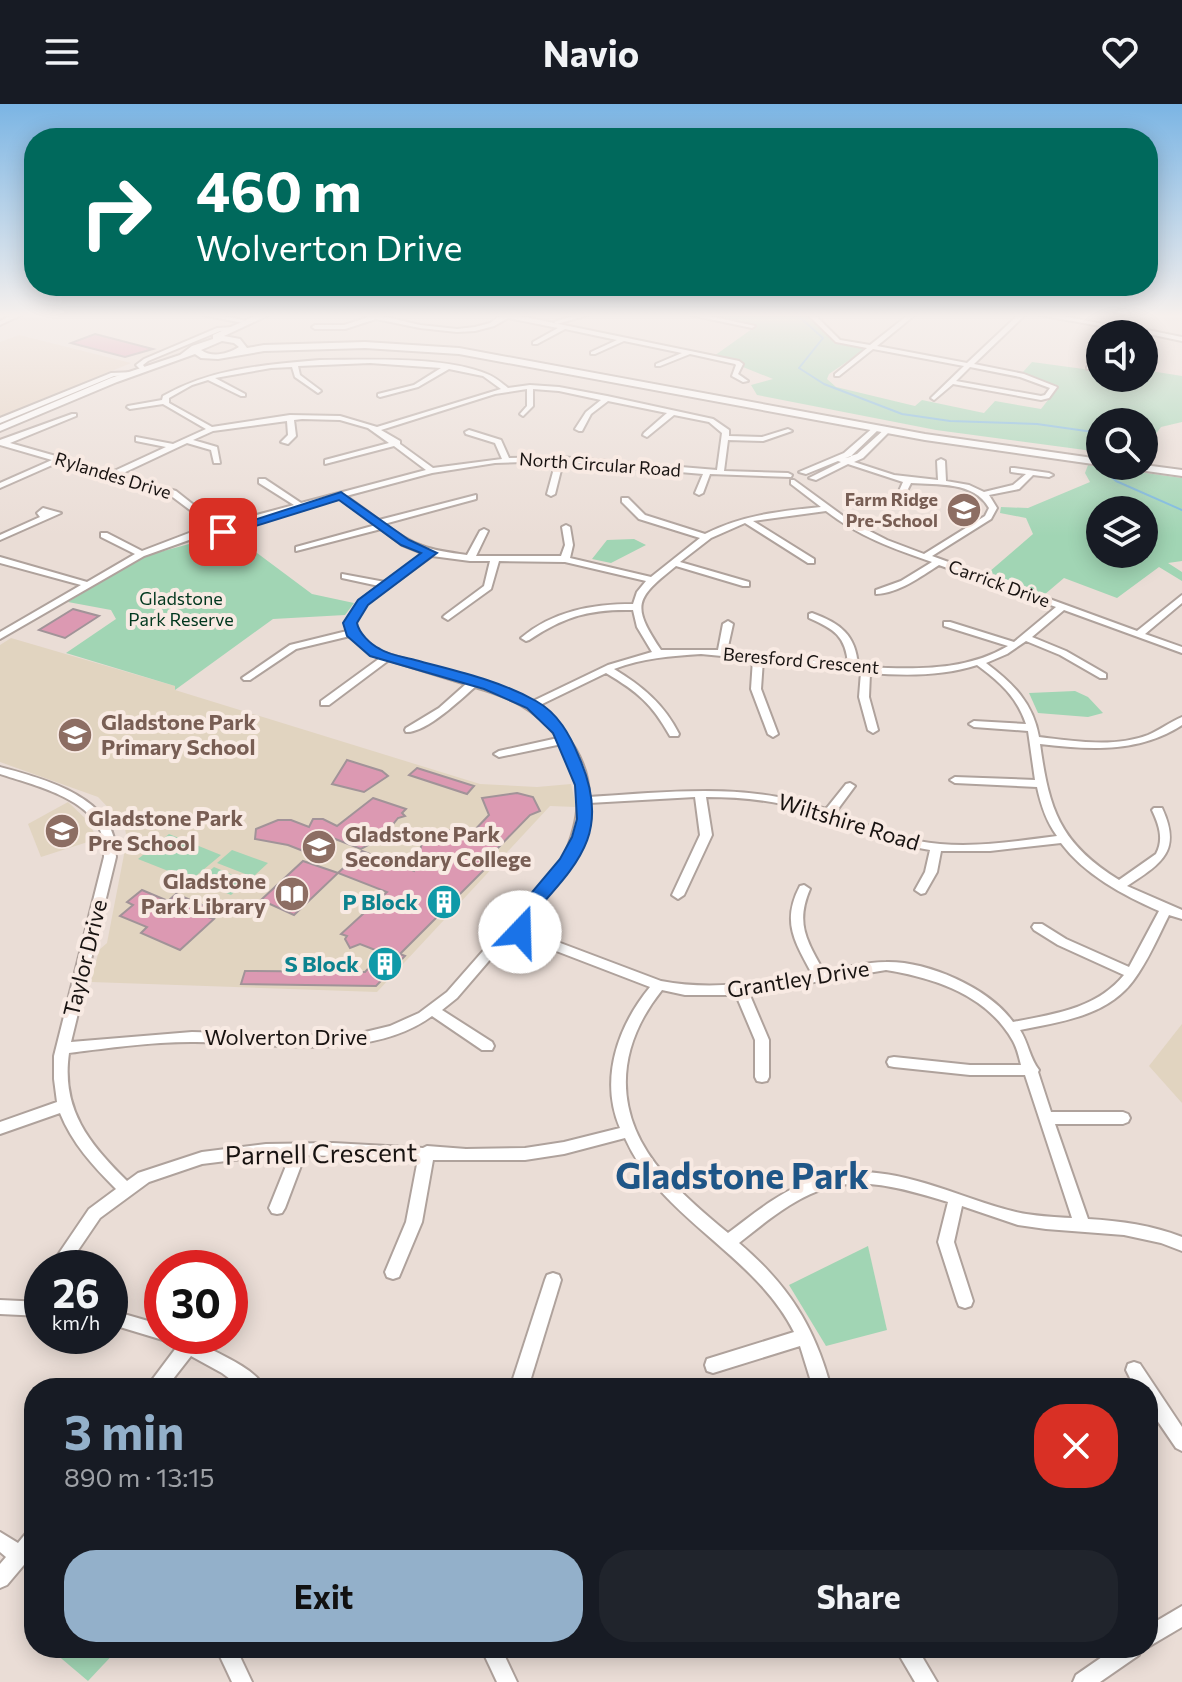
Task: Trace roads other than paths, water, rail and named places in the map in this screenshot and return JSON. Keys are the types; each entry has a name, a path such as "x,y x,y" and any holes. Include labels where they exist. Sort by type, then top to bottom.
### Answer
{"main road":[{"path":"0,428 95,389"},
{"path":"1,444 112,389"},
{"path":"662,389 880,429 1086,459"},
{"path":"1158,470 1182,473"}],"street":[{"path":"0,421 77,389"},
{"path":"165,402 165,397 179,389"},
{"path":"230,389 243,395"},
{"path":"314,389 318,391"},
{"path":"380,395 405,389"},
{"path":"377,429 510,389"},
{"path":"523,414 530,406 530,389"},
{"path":"541,389 607,398 716,422 725,430 726,438 720,473"},
{"path":"934,398 945,389"},
{"path":"989,389 1041,398 1047,397 1053,389"},
{"path":"579,429 588,413 607,398"},
{"path":"130,407 165,402 211,429"},
{"path":"32,407 52,406"},
{"path":"647,435 674,411"},
{"path":"1,444 74,415"},
{"path":"285,442 292,436 290,417"},
{"path":"109,476 211,429 290,417 333,417 377,429 432,471"},
{"path":"791,479 840,459 880,429"},
{"path":"802,489 870,446 880,429"},
{"path":"726,438 763,439 788,431"},
{"path":"469,432 498,442 506,460"},
{"path":"139,439 171,446"},
{"path":"184,440 214,449 217,461"},
{"path":"328,462 397,443"},
{"name":"Rylandes Drive","path":"1,444 163,494 220,529"},
{"path":"858,444 870,446"},
{"path":"551,494 560,459"},
{"name":"North Circular Road","path":"0,636 141,554 203,533 432,471 506,460 560,459 791,479"},
{"path":"840,459 908,480 942,483 984,494 1016,487 1030,474"},
{"path":"0,486 54,461"},
{"path":"941,461 942,483"},
{"path":"1014,470 1049,475"},
{"path":"699,493 707,472"},
{"path":"803,472 814,481"},
{"path":"791,479 814,481"},
{"name":"Carrick Drive","path":"791,479 857,529 938,562 1182,650"},
{"path":"907,502 903,491 908,480"},
{"path":"262,481 302,507"},
{"name":"Carrick Drive","path":"814,481 826,505"},
{"path":"925,557 991,513 993,504 984,494"},
{"path":"341,496 405,543 430,553 470,558 565,559 652,580"},
{"path":"299,549 473,497"},
{"path":"625,500 642,517 706,537"},
{"name":"Rylandes Drive","path":"181,503 203,533"},
{"path":"658,653 639,622 636,607 641,591 652,580 706,537 747,521 826,505"},
{"path":"0,538 43,516"},
{"path":"747,521 811,561"},
{"path":"565,559 569,545 566,527"},
{"path":"470,558 484,531"},
{"path":"104,535 141,554"},
{"path":"247,678 293,647 352,633 350,623 355,611 430,553"},
{"path":"448,617 488,587 495,558"},
{"path":"0,560 86,584"},
{"path":"879,592 904,583 938,562"},
{"path":"675,563 746,584"},
{"path":"345,576 385,585"},
{"path":"1139,634 1180,601"},
{"path":"526,638 549,622 577,609 636,607"},
{"name":"Beresford Crescent","path":"532,705 607,669 658,653 722,653 927,671 980,663 1015,645 1062,607"},
{"path":"812,616 846,635 851,642 853,666"},
{"path":"722,653 728,624"},
{"path":"947,624 1015,645"},
{"name":"Wolverton Drive","path":"63,1048 191,1037 363,1039 390,1034 434,1011 511,929 567,862 581,837 586,800 565,740 553,722 532,705 474,682 387,657 362,645 352,633"},
{"path":"1024,637 1063,653 1103,676"},
{"path":"325,703 387,657"},
{"path":"758,657 756,689 773,734"},
{"path":"980,663 1000,676 1024,700 1034,734 1047,807 1063,839 1081,858 1120,885 1182,915"},
{"path":"866,667 864,697 873,730"},
{"path":"607,669 643,689 665,712 674,734"},
{"path":"410,730 443,710 474,682"},
{"path":"974,724 1117,746 1156,738 1182,720"},
{"path":"499,754 565,740"},
{"name":"Taylor Drive","path":"0,770 73,797 100,818 108,832 110,857 63,1048 60,1080 63,1106 81,1141 126,1190"},
{"path":"955,780 1043,784"},
{"path":"827,815 850,786"},
{"path":"678,895 706,835 700,794"},
{"name":"Wiltshire Road","path":"586,800 700,794 774,798 883,835 936,847 987,849 1063,839"},
{"path":"1120,885 1159,858 1167,848 1167,827 1158,810"},
{"path":"921,890 931,872 936,847"},
{"path":"804,889 794,906 795,922 819,974"},
{"path":"1011,1027 1098,1004 1122,985 1131,973 1166,909"},
{"path":"1038,927 1062,942 1131,973"},
{"name":"Grantley Drive","path":"511,929 659,985 685,990 741,990 819,974 886,966 929,974 981,998 1011,1027 1032,1070 1082,1224"},
{"path":"659,985 630,1026 622,1049 618,1087 627,1132 668,1187 786,1304 804,1337 818,1378"},
{"path":"741,990 762,1040 762,1077"},
{"path":"434,1011 487,1046"},
{"path":"894,1062 970,1070 1032,1070"},
{"path":"0,1128 63,1106"},
{"path":"1048,1118 1123,1118"},
{"name":"Parnell Crescent","path":"69,1250 85,1227 126,1190 196,1158 249,1149 525,1154 627,1132"},
{"path":"277,1208 300,1150"},
{"path":"393,1272 414,1222 427,1152"},
{"path":"727,1243 805,1187 833,1179 883,1177 1026,1220 1131,1227 1182,1244"},
{"path":"956,1199 946,1242 965,1301"},
{"path":"522,1378 553,1280"},
{"path":"0,1307 24,1306"},
{"path":"713,1365 804,1337"},
{"path":"163,1378 182,1354"},
{"path":"205,1354 241,1378"},
{"path":"1134,1370 1139,1378"},
{"path":"1158,1406 1182,1442"},
{"path":"0,1541 20,1555"},
{"path":"0,1578 24,1550"},
{"path":"1158,1631 1182,1616"},
{"path":"231,1658 242,1682"},
{"path":"496,1658 507,1682"},
{"path":"911,1658 927,1682"},
{"path":"1083,1682 1118,1658"}],"waterway":[{"path":"836,389 902,414 950,421 1037,424 1086,431"},
{"path":"1115,480 1182,510"}],"place":[{"name":"Farm Ridge Pre-School","path":"964,510"},
{"name":"Gladstone Park Primary School","path":"75,735"},
{"name":"Gladstone Park Pre School","path":"62,831"},
{"name":"Gladstone Park Secondary College","path":"319,847"},
{"name":"Gladstone Park Library","path":"292,894"},
{"name":"P Block","path":"444,902"},
{"name":"S Block","path":"385,964"}],"district":[{"name":"Gladstone Park","path":"742,1176"}],"park label":[{"name":"Gladstone Park Reserve","path":"181,609"}]}
